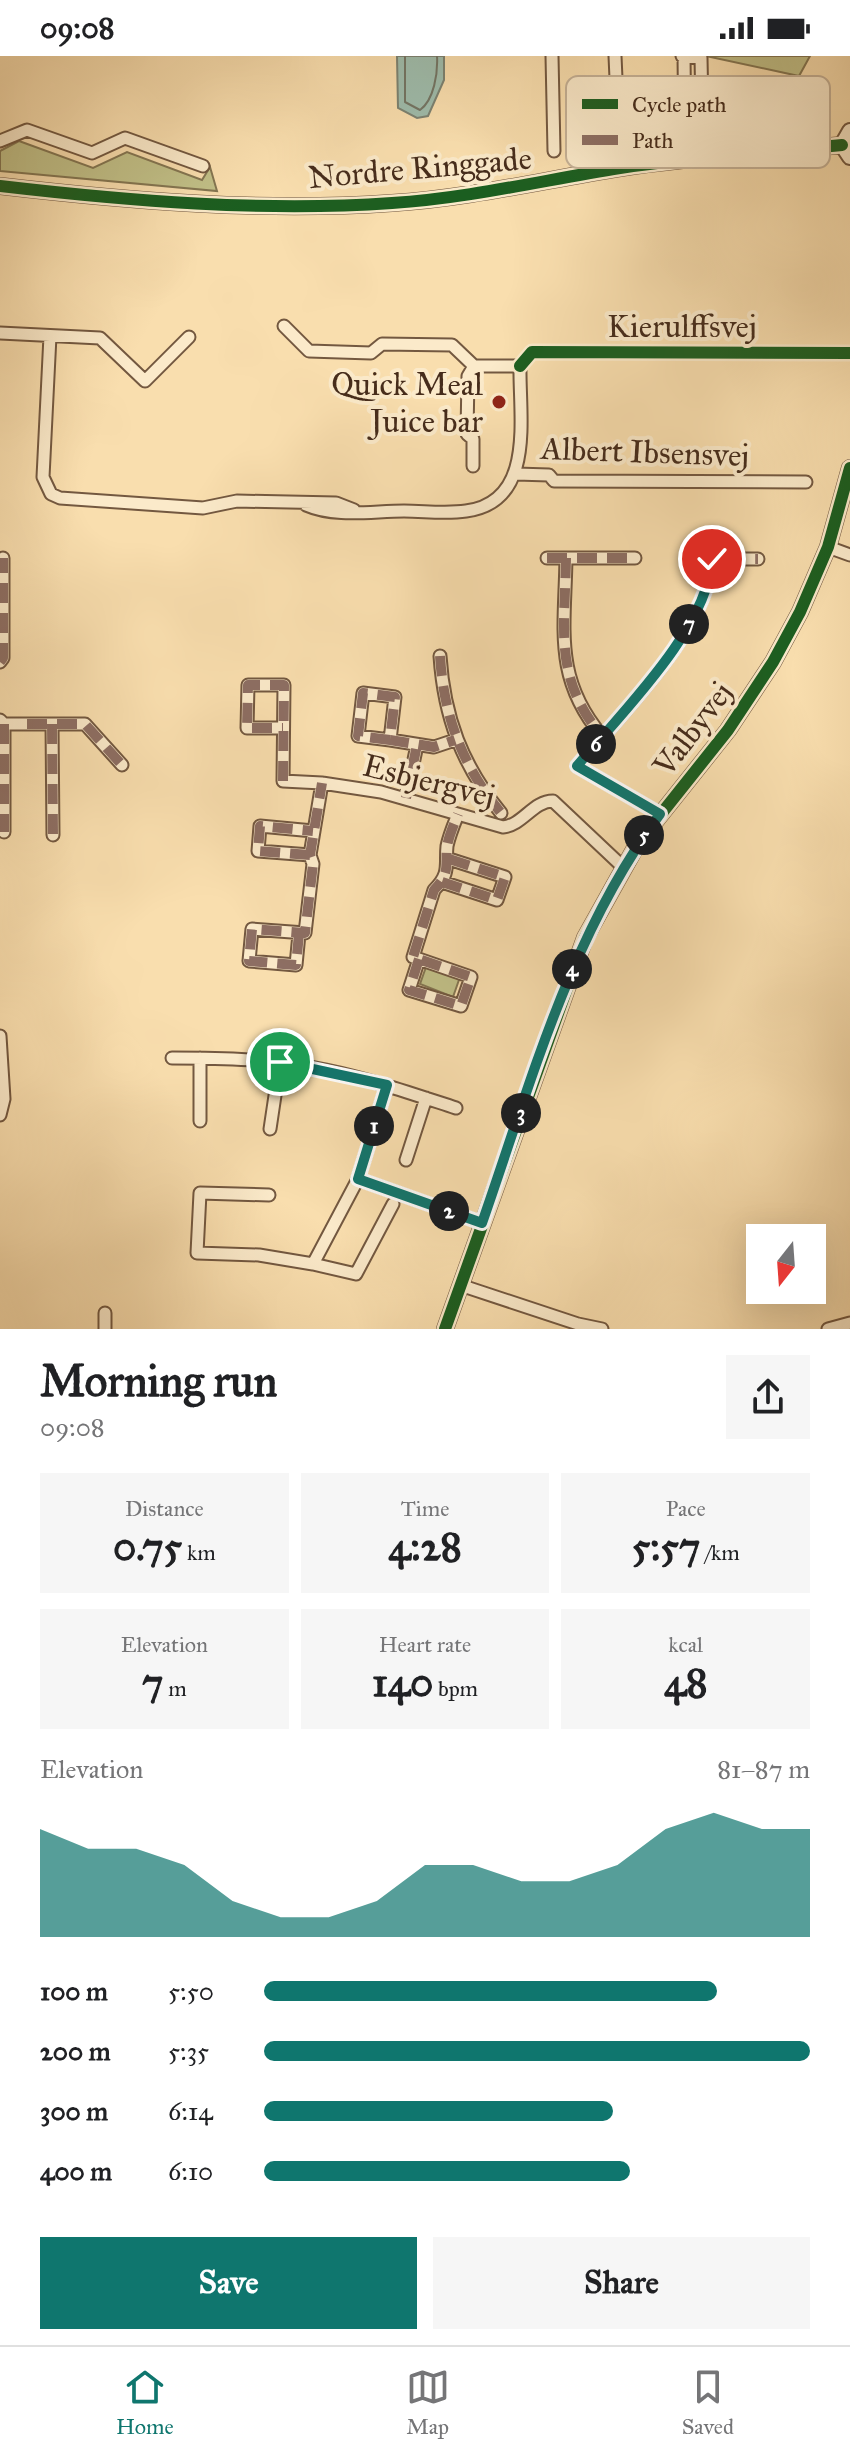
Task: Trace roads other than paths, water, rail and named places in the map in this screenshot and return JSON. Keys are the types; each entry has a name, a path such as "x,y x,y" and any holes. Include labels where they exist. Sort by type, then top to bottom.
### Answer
{"street":[{"path":"552,56 554,151"},
{"path":"615,56 616,76"},
{"path":"683,76 683,56 701,58 701,76"},
{"path":"0,141 27,130 92,153 125,138 203,166"},
{"path":"846,151 850,131"},
{"name":"Nordre Ringgade","path":"0,186 200,202 304,206 393,203 472,195 625,168"},
{"path":"284,326 309,351 371,353 382,344 452,345 474,366 468,376 467,434 473,439 473,466"},
{"path":"0,333 100,338 145,381 189,337"},
{"name":"Albert Ibsensvej","path":"50,336 43,477 45,487 60,498 203,508 237,501 336,503 354,510 476,509 502,494 516,474 549,475 554,481 806,482"},
{"name":"Kierulffsvej","path":"474,366 520,366 532,352 850,353"},
{"path":"516,474 520,366"},
{"name":"Valbyvej","path":"445,1329 568,980 590,927 623,867 660,814 728,730 773,662 800,612 828,547 850,468"},
{"path":"828,547 850,555"},
{"path":"0,662 3,658 3,558"},
{"path":"547,558 635,558"},
{"path":"566,558 567,672 584,713 602,736"},
{"path":"660,814 577,766 647,684 683,633 708,588 712,559 758,559"},
{"path":"440,656 442,688 455,740 481,788 501,813"},
{"path":"248,685 284,685 283,728 247,728 248,685"},
{"path":"390,740 395,697 363,693 358,736 434,747 455,740"},
{"path":"4,832 2,722 85,724 122,765"},
{"path":"52,724 53,835"},
{"name":"Esbjergvej","path":"283,728 283,781 322,783 406,798 509,827 545,802 558,803 623,867"},
{"path":"406,798 417,745"},
{"path":"299,934 296,965 249,961 252,929 305,933 313,864 310,855 313,831 318,823 322,783"},
{"path":"419,959 409,990 461,1006 471,977 419,959 413,957 434,890 442,882 449,859 446,849 458,814"},
{"path":"310,855 258,851 260,826 313,831"},
{"path":"442,882 497,900 505,877 449,859"},
{"path":"0,1036 4,1099 0,1115"},
{"path":"172,1058 280,1062 387,1085 456,1108"},
{"path":"200,1058 200,1121"},
{"path":"270,1129 280,1062"},
{"path":"313,1264 358,1179 387,1085"},
{"path":"406,1160 426,1098"},
{"path":"358,1179 482,1223"},
{"path":"269,1195 200,1193 197,1253 259,1255 356,1274 393,1204"},
{"path":"460,1285 602,1329"},
{"path":"105,1313 105,1329"},
{"path":"828,1329 850,1323"}],"water":[{"path":"397,56 444,56 444,80 428,116 417,118 398,108"}],"place":[{"name":"Quick Meal Juice bar","path":"499,402"}]}
